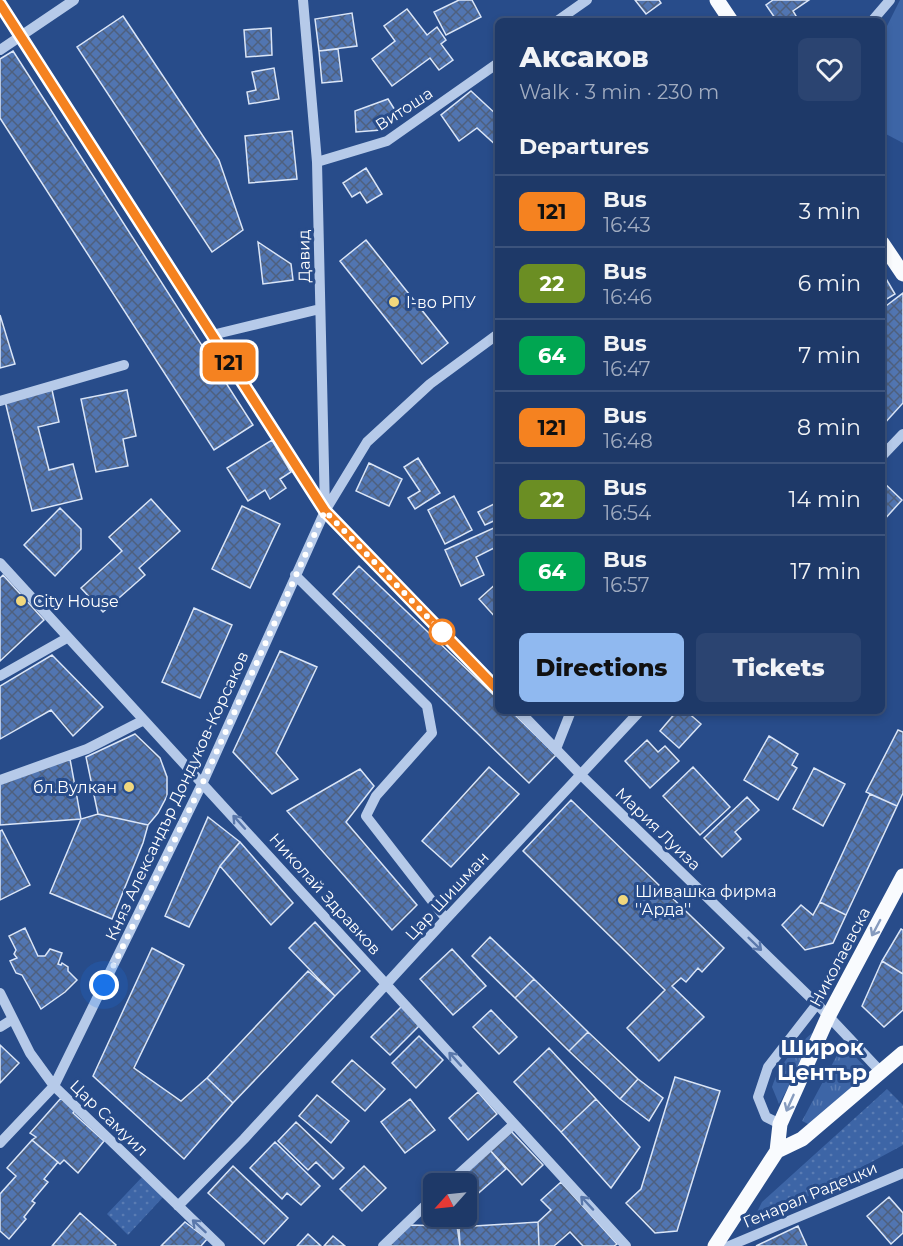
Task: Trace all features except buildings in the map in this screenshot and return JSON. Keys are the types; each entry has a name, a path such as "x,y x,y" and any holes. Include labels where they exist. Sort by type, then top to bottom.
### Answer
{"main road":[{"path":"717,0 729,18"},
{"path":"885,247 903,274"},
{"name":"Николаевска","path":"715,1246 777,1151 780,1124 828,1017 903,876"},
{"path":"777,1151 802,1139 903,1053"}],"street":[{"path":"0,50 74,0"},
{"name":"Давид","path":"303,0 317,162 325,511"},
{"path":"561,18 587,0"},
{"path":"875,18 890,0"},
{"path":"0,4 325,511 495,687"},
{"name":"Витоша","path":"317,162 387,141 495,65"},
{"path":"212,335 320,309"},
{"name":"Княз Александър Дондуков-Корсаков","path":"0,1143 54,1086 203,782 325,511 367,442 430,384 495,336"},
{"path":"0,402 124,365"},
{"path":"885,453 903,434"},
{"name":"Николай Здравков","path":"1,566 203,782 626,1246"},
{"path":"295,575 427,706 432,733 376,796 366,816 446,919"},
{"path":"0,676 67,638"},
{"name":"Мария Луиза","path":"522,714 581,775 817,1004 881,1072"},
{"path":"556,749 570,714"},
{"name":"Цар Шишман","path":"178,1206 244,1139 637,714"},
{"path":"0,780 87,749 144,720"},
{"name":"Цар Самуил","path":"0,993 30,1053 54,1086 220,1246"},
{"path":"780,1124 766,1117 758,1097 768,1067 817,1004"},
{"path":"0,1027 13,1019"},
{"path":"460,1173 514,1124"},
{"name":"Генарал Радецки","path":"729,1246 903,1173"},
{"path":"382,1246 423,1207"}],"green space":[{"path":"900,0 903,0 903,143 885,134 885,30"},
{"path":"823,1024 779,1104 772,1087 776,1077 786,1060 800,1044"},
{"path":"843,1044 872,1074 810,1125 802,1121"},
{"path":"887,1089 903,1105 903,1145 749,1228 762,1202"},
{"path":"144,1175 165,1195 128,1235 107,1214"}],"bus line":[{"name":"121","path":"0,4 325,511 495,687"}],"place":[{"name":"I-во РПУ","path":"394,302"},
{"name":"City House","path":"21,601"},
{"name":"бл.Вулкан","path":"129,787"},
{"name":"Шивашка фирма ''Арда''","path":"623,900"}],"district":[{"name":"Широк Център","path":"822,1060"}],"route":[{"path":"104,985 203,782 325,511 442,632"}]}
